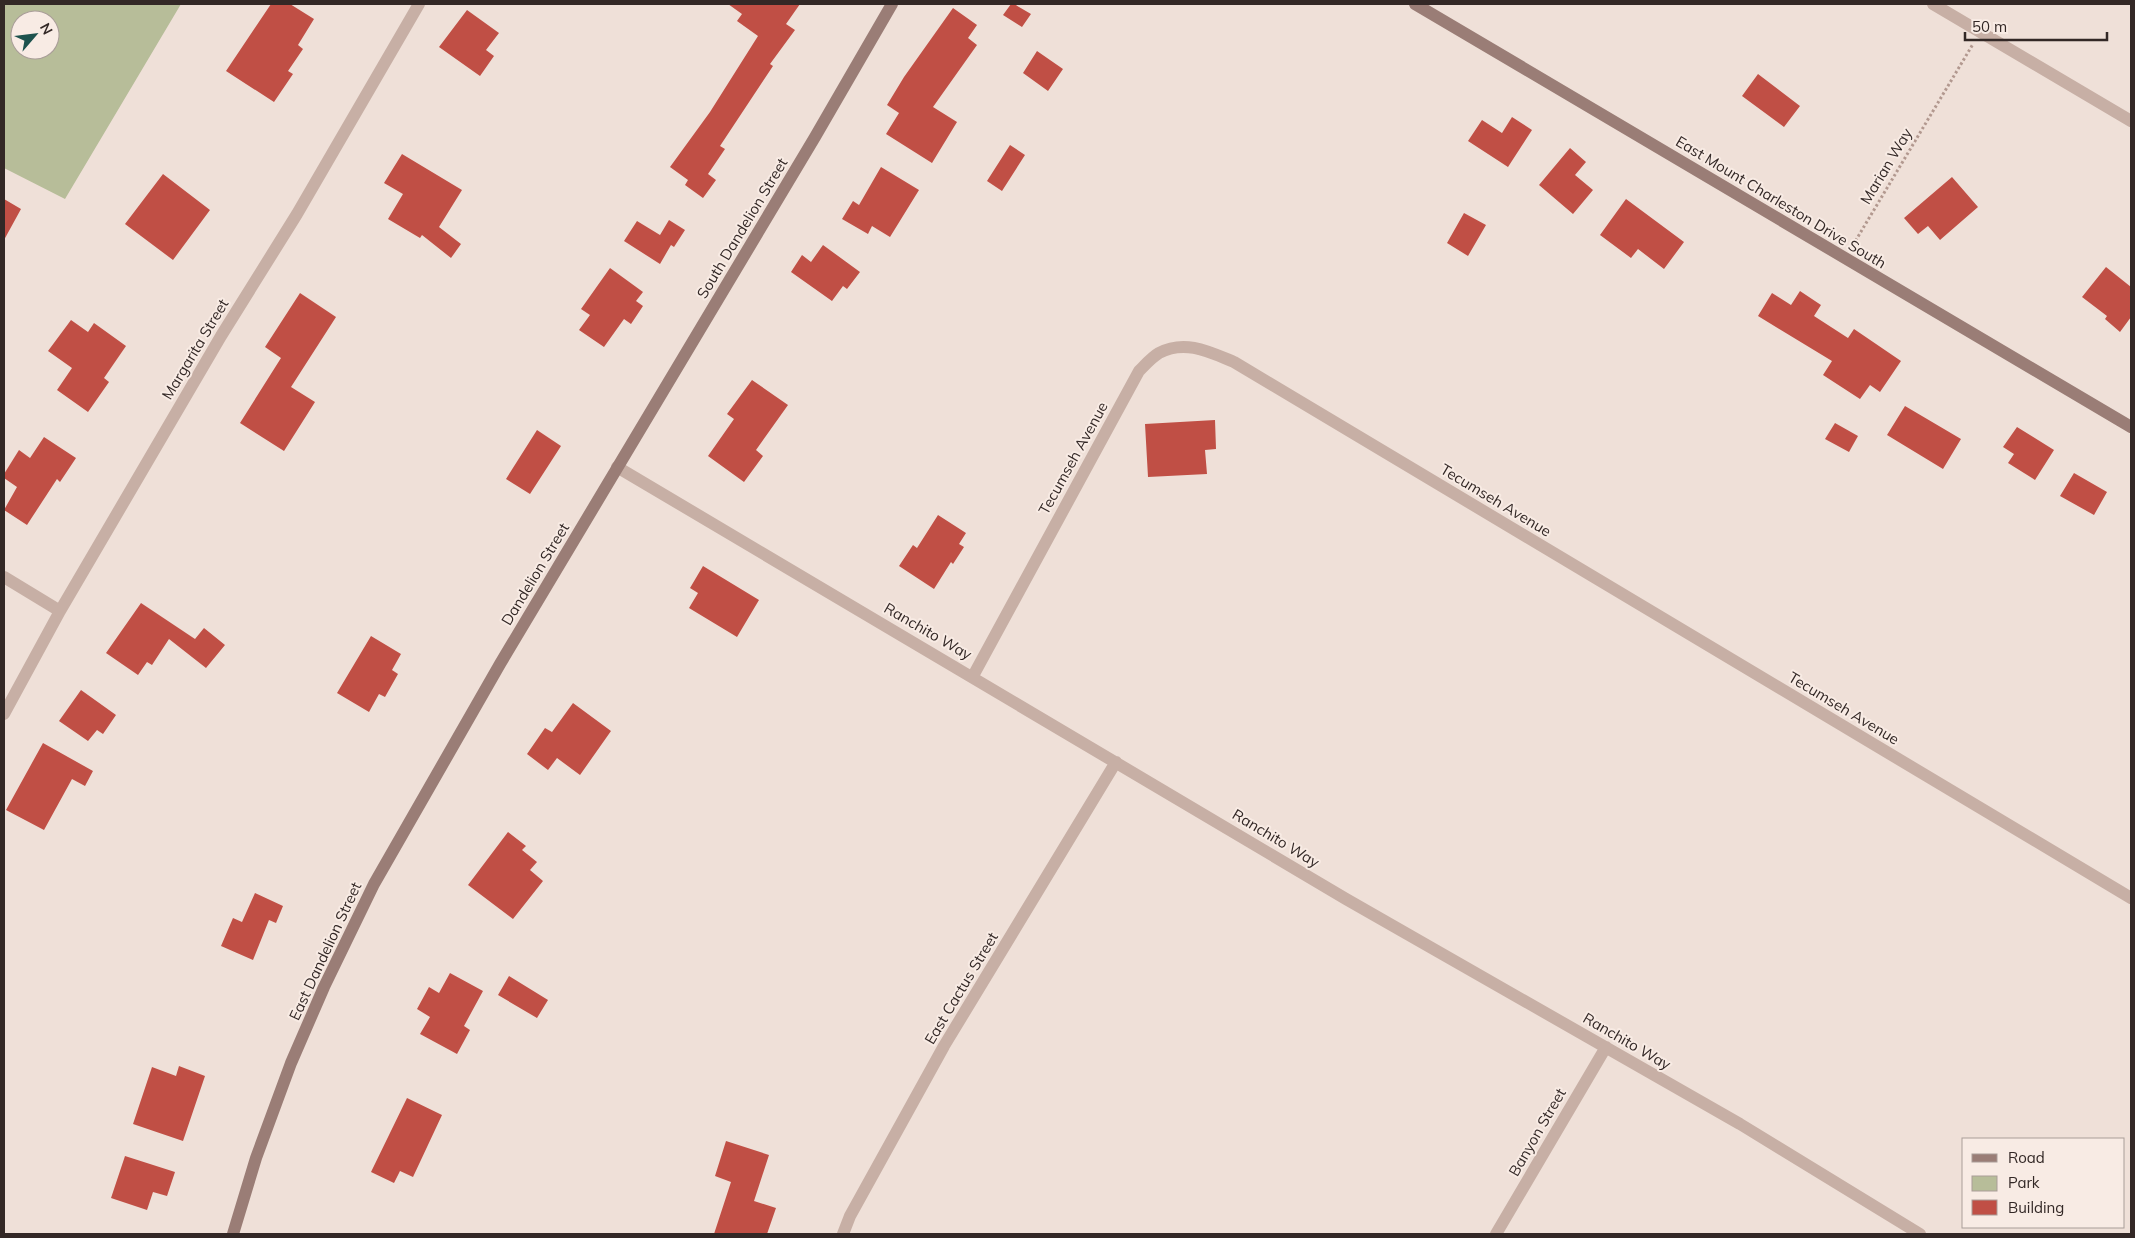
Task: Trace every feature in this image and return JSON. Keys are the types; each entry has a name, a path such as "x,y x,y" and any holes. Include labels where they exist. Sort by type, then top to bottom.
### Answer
{"street":[{"name":"Margarita Street","path":"4,714 60,611 221,336 297,214 419,4"},
{"name":"South Dandelion Street","path":"617,467 892,4"},
{"name":"East Mount Charleston Drive South","path":"1414,4 2131,427"},
{"path":"1932,4 2131,121"},
{"name":"Tecumseh Avenue","path":"972,676 1139,371 1159,353 1177,347 1200,348 1234,362 2131,898"},
{"name":"Ranchito Way","path":"617,467 1346,899 1740,1124 1920,1234"},
{"name":"Dandelion Street","path":"481,698 617,467"},
{"path":"4,577 60,611"},
{"name":"East Dandelion Street","path":"234,1234 256,1158 291,1063 324,986 374,884 481,698"},
{"name":"East Cactus Street","path":"843,1234 850,1216 944,1046 1116,762"},
{"name":"Banyon Street","path":"1496,1234 1606,1047"}],"path":[{"name":"Marian Way","path":"1845,258 1979,33"}],"green space":[{"path":"4,4 181,4 65,199 4,168"}],"building":[{"path":"271,4 290,4 314,19 298,45 303,49 288,71 293,74 274,102 226,71"},
{"path":"728,4 800,4 786,24 795,30 770,64 773,66 720,146 725,149 708,174 716,180 703,198 685,185 688,180 670,167 710,112 758,36 737,21 742,14"},
{"path":"1011,4 1031,14 1022,27 1003,15"},
{"path":"953,8 977,25 968,38 977,45 933,107 957,122 932,163 886,134 899,113 887,105 904,77"},
{"path":"467,10 499,33 486,50 494,56 480,76 439,47"},
{"path":"1037,51 1063,69 1048,91 1023,73"},
{"path":"1758,74 1800,106 1784,127 1742,96"},
{"path":"1512,117 1532,130 1508,167 1468,141 1482,120 1502,133"},
{"path":"1010,145 1025,155 1002,191 987,181"},
{"path":"1570,148 1586,162 1575,175 1593,190 1573,214 1539,185"},
{"path":"402,154 462,190 439,227 461,244 451,258 422,235 420,238 388,219 403,194 384,183"},
{"path":"881,167 919,190 890,237 872,226 868,234 842,219 853,201 859,205"},
{"path":"163,174 210,210 173,260 125,224"},
{"path":"1952,177 1978,207 1940,240 1928,226 1918,234 1904,218"},
{"path":"4,199 21,209 4,240"},
{"path":"1626,199 1684,242 1664,269 1638,249 1631,258 1600,235"},
{"path":"1464,213 1486,225 1468,256 1447,243"},
{"path":"669,220 685,230 674,247 671,245 660,264 624,241 637,221 660,235"},
{"path":"823,245 860,272 847,289 843,286 832,301 791,272 802,255 811,262"},
{"path":"2106,267 2131,287 2131,317 2120,332 2105,319 2107,316 2082,297"},
{"path":"610,268 643,292 636,301 643,306 631,324 624,319 604,347 579,330 590,315 581,309"},
{"path":"1800,291 1821,305 1814,316 1848,338 1854,329 1901,361 1880,392 1870,385 1860,399 1823,375 1832,361 1758,316 1772,293 1791,305"},
{"path":"300,293 336,317 291,387 315,402 284,451 240,423 281,358 265,347"},
{"path":"71,320 88,332 94,323 126,346 104,378 109,382 88,412 57,390 72,368 48,351"},
{"path":"752,380 788,405 756,450 763,456 744,482 708,456 734,419 727,414"},
{"path":"1905,406 1961,439 1943,469 1887,435"},
{"path":"1215,420 1216,449 1205,450 1207,474 1148,477 1145,424"},
{"path":"1835,423 1858,436 1849,452 1825,439"},
{"path":"2017,427 2054,450 2035,480 2008,463 2014,454 2003,447"},
{"path":"537,430 561,446 530,494 506,479"},
{"path":"44,437 76,458 60,482 57,479 27,525 4,510 17,487 4,478 4,474 19,450 30,458"},
{"path":"2074,473 2107,492 2094,515 2060,496"},
{"path":"938,515 966,533 959,544 964,547 953,564 951,562 934,589 899,566 913,545 917,548"},
{"path":"703,566 759,600 737,637 689,608 698,593 690,588"},
{"path":"141,603 195,639 204,628 225,645 206,668 169,639 152,665 147,662 138,675 106,653"},
{"path":"371,636 401,654 392,670 398,674 385,697 379,694 369,712 337,693"},
{"path":"81,690 116,715 103,734 97,730 88,741 59,721"},
{"path":"573,703 611,731 580,775 557,758 548,770 527,754 545,728 552,732"},
{"path":"43,743 93,771 85,786 72,779 44,830 6,810"},
{"path":"508,832 526,846 522,850 537,862 530,870 543,881 513,919 468,885"},
{"path":"255,893 283,906 276,923 269,920 253,960 221,946 233,918 242,922"},
{"path":"450,973 483,991 464,1026 470,1030 457,1054 420,1034 430,1017 417,1009 429,987 439,993"},
{"path":"509,976 548,1000 537,1018 498,995"},
{"path":"179,1066 205,1076 183,1141 133,1124 152,1067 176,1076"},
{"path":"407,1098 442,1115 413,1177 400,1171 394,1183 371,1172"},
{"path":"726,1141 769,1155 754,1201 776,1208 767,1234 714,1234 731,1182 715,1176"},
{"path":"125,1156 175,1172 167,1196 153,1192 147,1210 111,1198"}]}
